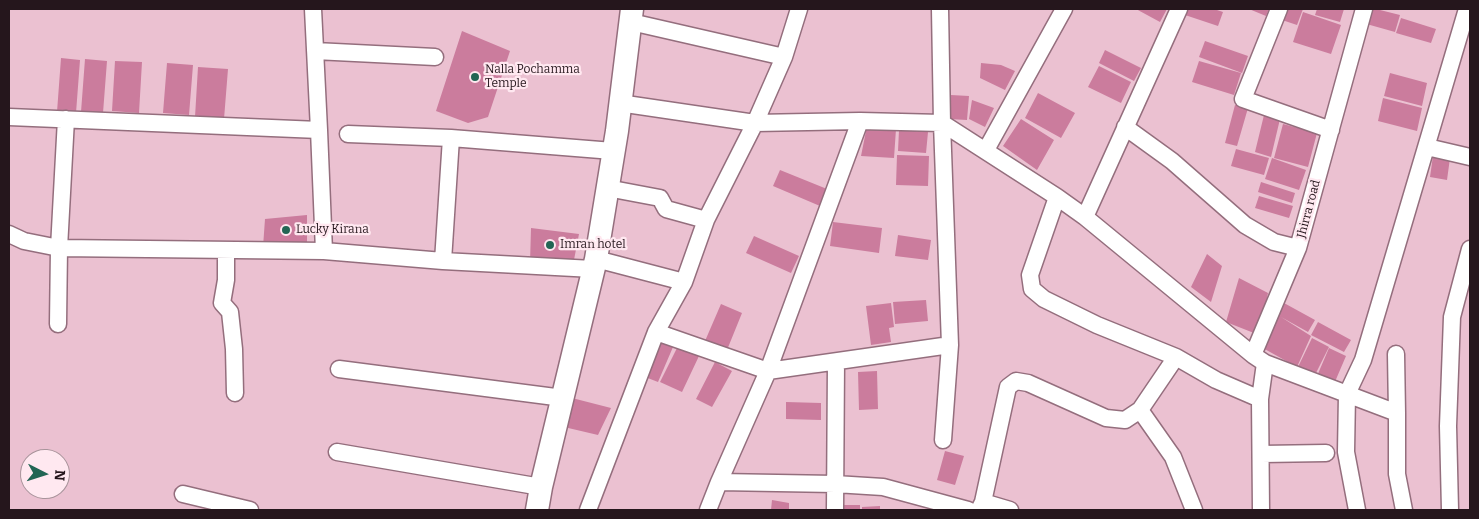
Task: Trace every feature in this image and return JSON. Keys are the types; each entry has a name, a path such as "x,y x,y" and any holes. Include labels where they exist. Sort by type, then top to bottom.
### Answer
{"street":[{"path":"313,9 324,251"},
{"path":"588,510 656,332 684,282 706,220 755,123 784,57 799,9"},
{"path":"940,9 950,345 943,440"},
{"path":"986,150 1064,9"},
{"path":"1085,217 1179,9"},
{"path":"1278,9 1243,99 1331,130"},
{"name":"Jhirra road","path":"1261,510 1262,454 1259,359 1298,248 1364,9"},
{"path":"1357,510 1346,452 1347,394 1363,360 1467,9"},
{"path":"537,510 594,264 608,188 631,15 784,57"},
{"path":"315,51 435,57"},
{"path":"619,103 755,123 860,121 942,123 986,150 1085,217 1259,359 1397,413"},
{"path":"9,117 319,130"},
{"path":"58,324 59,248 66,119"},
{"path":"708,510 768,371 860,121"},
{"path":"1125,127 1172,161 1245,225 1274,242 1298,248"},
{"path":"348,134 451,138 613,151"},
{"path":"443,261 451,138"},
{"path":"1427,147 1470,157"},
{"path":"608,188 660,198 666,209 706,220"},
{"path":"1057,197 1030,275 1032,289 1044,299 1176,358 1216,380 1260,399"},
{"path":"9,234 24,241 59,248 324,251 443,261 594,264 684,282"},
{"path":"1450,510 1448,426 1452,317 1470,248"},
{"path":"226,250 226,280 222,303 230,312 234,349 235,393"},
{"path":"656,332 768,371 950,345"},
{"path":"1396,354 1397,474 1404,510"},
{"path":"1010,510 981,506 1008,387 1016,381 1028,383 1106,418 1125,420 1140,410 1176,358"},
{"path":"836,362 836,510"},
{"path":"339,369 563,398"},
{"path":"1140,410 1173,457 1194,510"},
{"path":"337,452 541,487"},
{"path":"1262,454 1326,452"},
{"path":"719,482 835,484 883,487 968,510"},
{"path":"183,494 250,510"}],"building":[{"path":"1136,9 1167,9 1160,22"},
{"path":"1184,9 1214,9 1223,12 1218,26 1182,14"},
{"path":"1249,9 1269,9 1266,16"},
{"path":"1282,9 1303,9 1297,25 1279,19"},
{"path":"1317,9 1344,9 1340,22 1315,15"},
{"path":"1367,9 1376,9 1400,15 1395,32 1363,23"},
{"path":"1303,12 1341,25 1331,54 1293,42"},
{"path":"1401,18 1436,29 1431,43 1396,33"},
{"path":"462,31 510,51 488,117 468,123 436,111"},
{"path":"1205,41 1248,56 1242,73 1199,57"},
{"path":"1105,50 1141,68 1134,81 1099,63"},
{"path":"61,58 80,60 76,113 57,112"},
{"path":"85,59 107,61 103,113 81,112"},
{"path":"115,61 142,62 139,113 112,111"},
{"path":"1199,61 1241,73 1234,95 1192,82"},
{"path":"167,63 193,65 189,115 163,113"},
{"path":"981,63 1001,65 1015,71 1005,90 980,78"},
{"path":"1099,66 1131,82 1121,103 1088,87"},
{"path":"198,67 228,69 224,119 195,117"},
{"path":"1390,73 1427,83 1422,106 1384,96"},
{"path":"1038,93 1075,113 1061,138 1025,118"},
{"path":"951,95 969,96 967,120 949,119"},
{"path":"1383,98 1422,108 1417,131 1378,121"},
{"path":"972,100 994,108 985,127 969,119"},
{"path":"1235,105 1248,108 1237,146 1225,143"},
{"path":"1264,115 1280,119 1271,157 1255,152"},
{"path":"1021,119 1054,140 1037,170 1003,146"},
{"path":"1283,124 1317,133 1308,167 1274,158"},
{"path":"867,126 896,129 894,158 861,156"},
{"path":"899,130 928,132 926,153 898,151"},
{"path":"1236,149 1269,158 1264,175 1231,166"},
{"path":"897,155 929,156 928,186 896,185"},
{"path":"1433,156 1450,158 1447,180 1430,177"},
{"path":"1272,158 1306,170 1299,190 1265,179"},
{"path":"780,170 827,189 820,206 773,186"},
{"path":"1261,182 1295,193 1292,203 1258,192"},
{"path":"1259,196 1293,206 1289,218 1255,208"},
{"path":"307,215 307,247 263,247 265,219"},
{"path":"833,222 882,228 879,253 830,246"},
{"path":"531,228 579,234 573,265 530,263"},
{"path":"898,235 931,240 928,260 895,256"},
{"path":"754,236 799,256 791,273 746,253"},
{"path":"1207,254 1222,266 1211,302 1191,287"},
{"path":"1239,278 1268,293 1259,335 1226,322"},
{"path":"926,300 928,321 895,324 893,302"},
{"path":"891,303 894,327 889,328 891,342 871,345 866,306"},
{"path":"1284,303 1315,320 1308,332 1281,317 1311,336 1297,367 1261,347"},
{"path":"721,304 742,313 727,350 705,341"},
{"path":"1318,322 1351,340 1344,352 1311,335"},
{"path":"1312,338 1329,347 1315,375 1298,367"},
{"path":"656,339 673,347 658,382 640,375"},
{"path":"678,346 699,356 682,392 660,382"},
{"path":"1329,348 1346,356 1334,384 1317,376"},
{"path":"715,362 732,371 712,407 696,399"},
{"path":"877,371 878,409 859,410 858,372"},
{"path":"572,398 611,408 598,435 564,427"},
{"path":"786,402 821,403 821,420 786,419"},
{"path":"945,451 964,456 955,485 937,480"},
{"path":"772,500 789,503 789,510 771,510"},
{"path":"842,505 860,505 860,510 842,510"},
{"path":"880,506 880,510 862,510 862,507"}],"place":[{"name":"Nalla Pochamma Temple","path":"475,77"},
{"name":"Lucky Kirana","path":"286,230"},
{"name":"Imran hotel","path":"550,245"}]}
